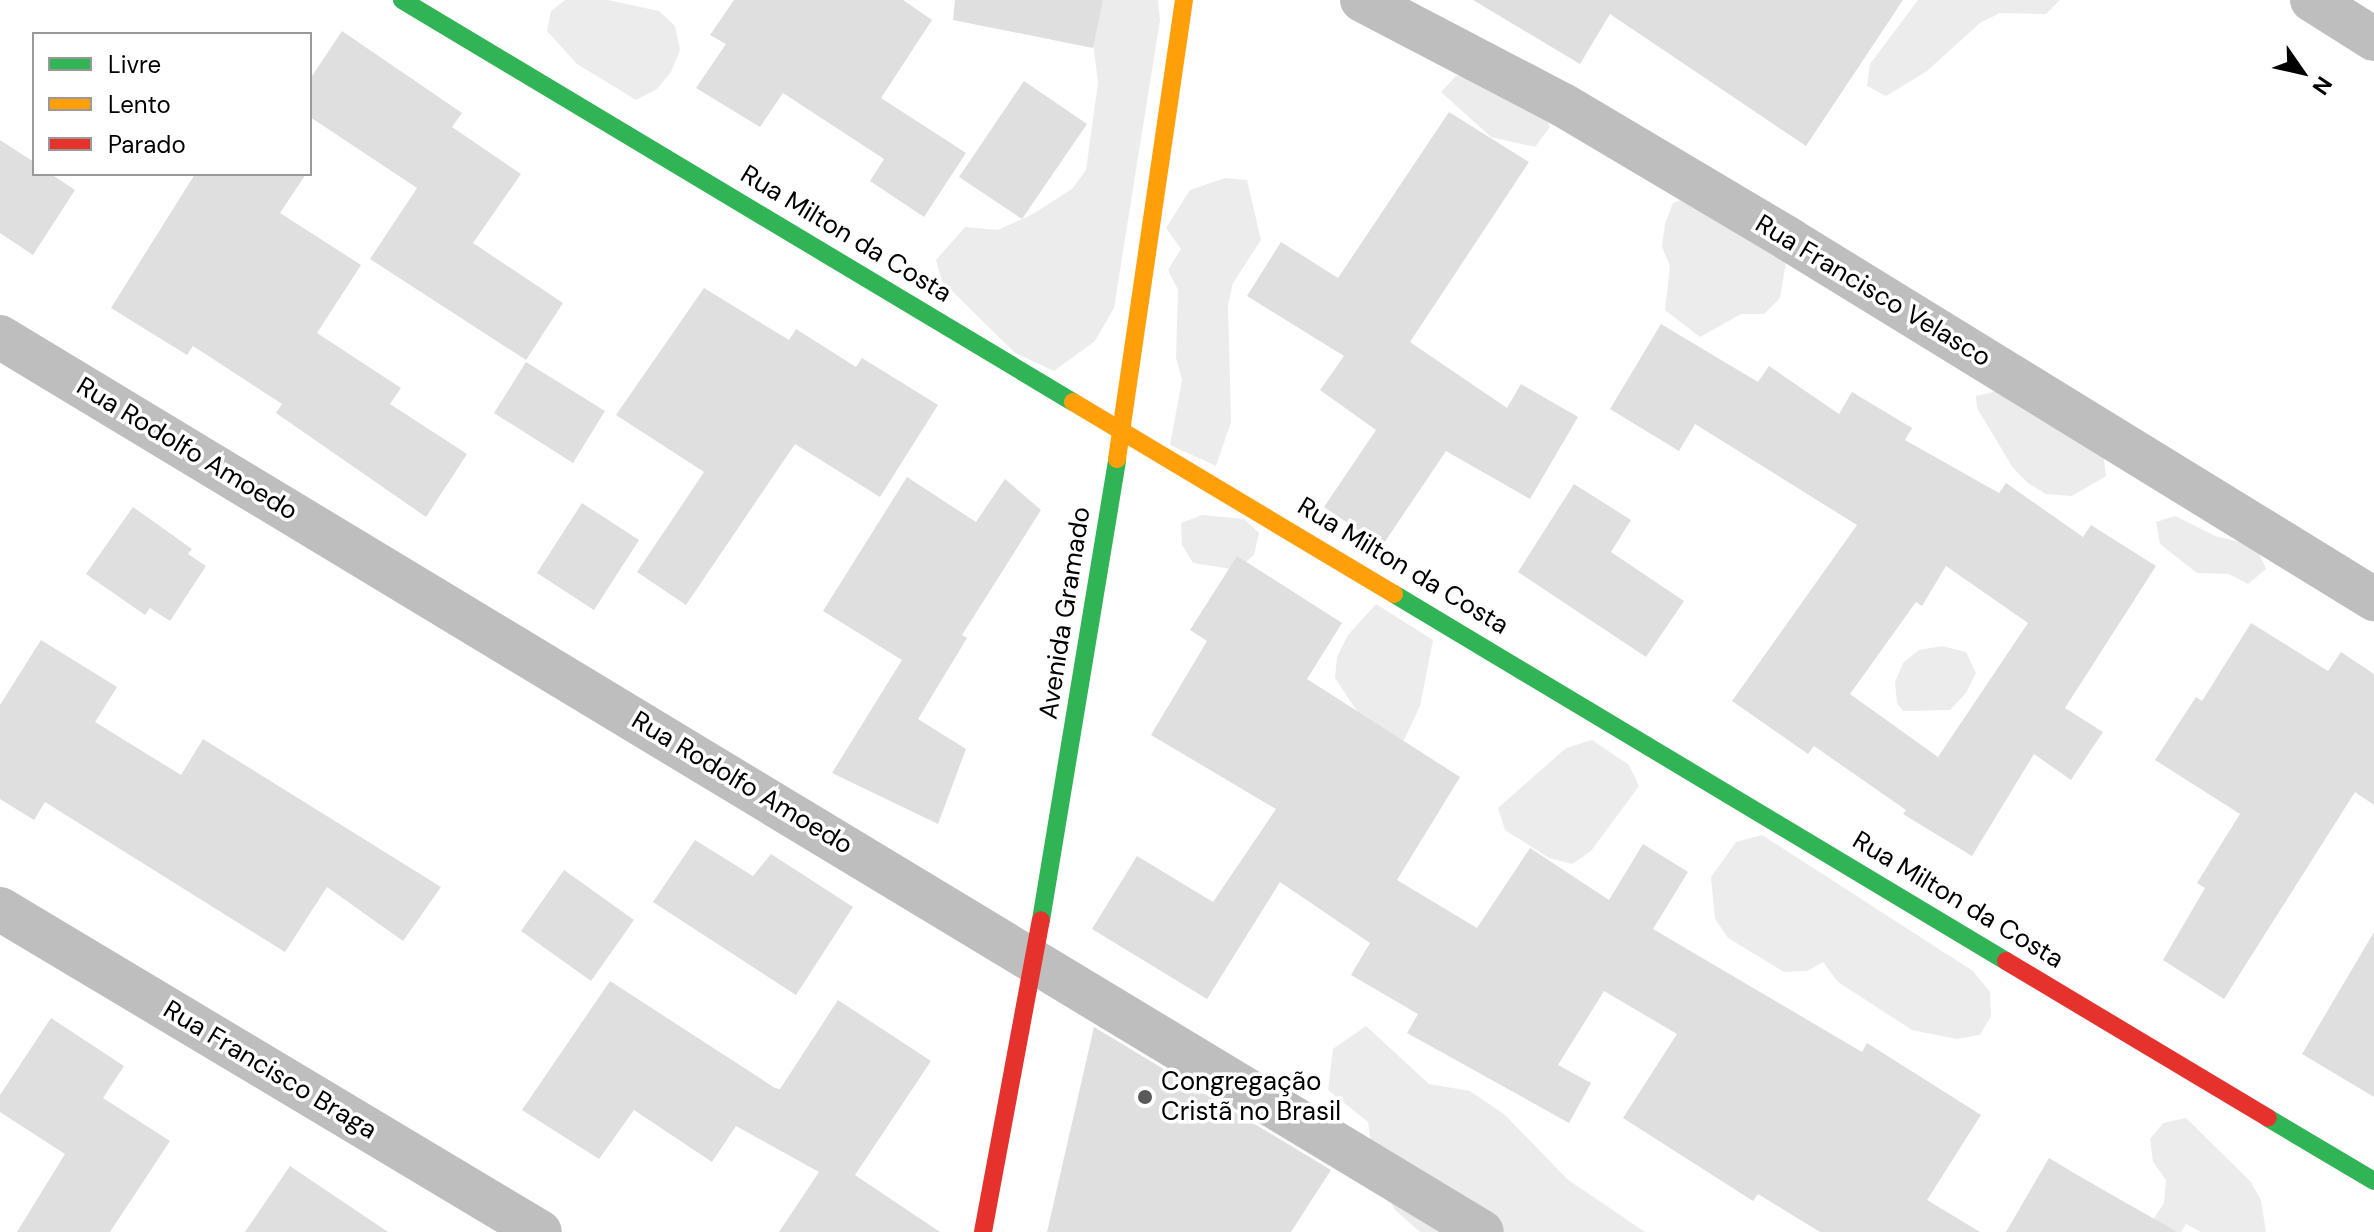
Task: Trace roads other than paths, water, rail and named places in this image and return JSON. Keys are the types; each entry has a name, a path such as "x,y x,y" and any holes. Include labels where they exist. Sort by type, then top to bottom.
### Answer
{"street":[{"name":"Rua Milton da Costa","path":"402,0 1122,428 2374,1181"},
{"name":"Avenida Gramado","path":"983,1232 1035,958 1122,428 1184,0"},
{"name":"Rua Francisco Velasco","path":"1362,0 1563,105 1790,240 2374,599"},
{"path":"2312,0 2374,39"},
{"name":"Rua Rodolfo Amoedo","path":"0,337 1035,958 1482,1232"},
{"name":"Rua Francisco Braga","path":"0,909 540,1232"}],"place":[{"name":"Congregação Cristã no Brasil","path":"1145,1097"}]}
